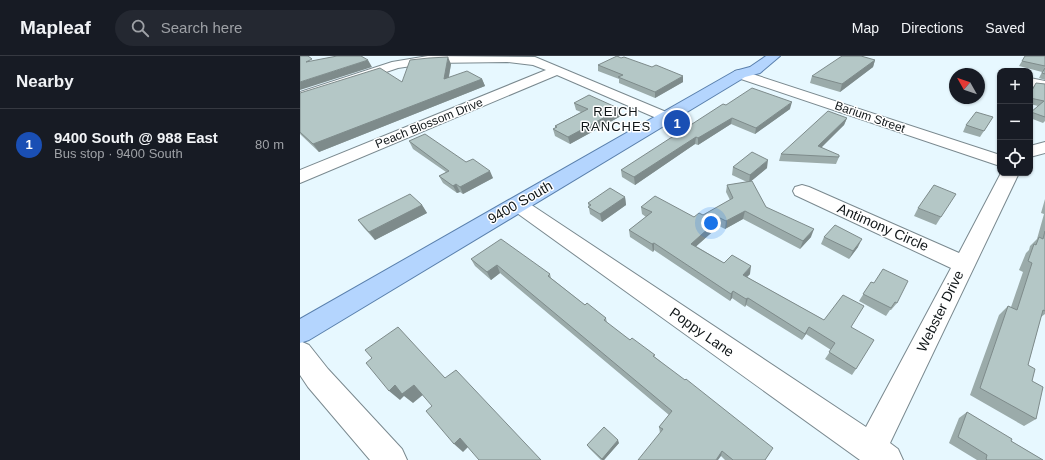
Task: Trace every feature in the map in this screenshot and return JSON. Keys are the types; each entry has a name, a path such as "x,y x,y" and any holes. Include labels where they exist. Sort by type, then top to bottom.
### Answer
{"main road":[{"name":"9400 South","path":"740,74 744,66 755,56"},
{"name":"9400 South","path":"300,332 740,74 755,70 774,56"}],"street":[{"path":"300,97 396,65 432,59 520,59 535,61 666,117"},
{"name":"Peach Blossom Drive","path":"300,177 557,70"},
{"name":"Barium Street","path":"740,74 997,160"},
{"path":"1033,83 1045,85"},
{"path":"1033,151 1045,146"},
{"name":"Webster Drive","path":"879,454 963,264 1008,176"},
{"name":"Antimony Circle","path":"802,191 963,264"},
{"name":"Poppy Lane","path":"517,204 879,454"},
{"path":"300,353 318,378 391,460"}],"building":[{"path":"300,56 308,56 312,59 306,62 337,56 361,56 368,60 300,82"},
{"path":"617,56 652,67 656,65 683,76 655,92 618,77 623,75 598,65"},
{"path":"842,56 861,56 875,60 842,84 812,76"},
{"path":"1025,56 1045,56 1045,66 1022,61"},
{"path":"448,57 444,79 467,71 482,79 313,144 300,132 300,93 380,68 402,82 410,60"},
{"path":"1036,83 1045,84 1045,117 1033,113 1033,110 1044,101 1033,99 1033,88"},
{"path":"752,88 792,102 756,128 732,118 698,138 696,137 634,177 621,170 723,104 726,105"},
{"path":"589,95 620,109 568,137 553,129 557,127 555,126 588,109 574,103"},
{"path":"828,111 847,118 818,146 839,155 839,157 781,154"},
{"path":"976,112 993,117 984,131 966,125"},
{"path":"425,134 466,162 473,159 490,171 460,187 456,184 453,186 439,176 449,171 409,141"},
{"path":"752,152 768,160 750,175 733,167"},
{"path":"752,181 766,207 814,229 803,241 745,211 726,221 720,218 691,244 724,263 732,255 751,266 743,275 824,320 843,295 864,306 851,327 874,340 856,369 829,352 835,343 809,327 805,334 748,298 746,299 733,291 731,294 654,243 652,244 629,230 652,212 641,207 655,196 694,217 699,213 703,215 733,198 727,185"},
{"path":"934,185 956,194 941,217 918,208"},
{"path":"610,188 625,197 600,214 588,207 591,205 588,203"},
{"path":"410,194 422,205 369,232 358,220"},
{"path":"835,225 862,239 853,251 824,237"},
{"path":"1045,231 1045,311 1043,310 1028,365 1035,369 1032,381 1043,387 1036,419 980,388 1008,306 1017,310 1032,263 1028,261 1034,244 1036,245 1039,237 1043,239"},
{"path":"501,239 550,274 548,276 585,305 587,303 606,318 604,320 630,340 632,338 655,355 653,356 685,380 686,379 773,448 765,460 733,460 722,451 716,460 638,460 663,429 659,427 672,411 497,265 487,272 471,259"},
{"path":"883,269 908,281 897,303 895,302 891,308 863,294 871,282 874,283"},
{"path":"398,327 445,378 456,370 541,460 479,460 460,438 454,444 426,411 432,406 414,385 402,394 395,385 389,391 366,363 372,358 365,350"},
{"path":"967,412 1012,439 1011,441 1043,460 987,460 987,455 958,437"},
{"path":"604,427 618,440 602,459 587,445"}],"place":[{"name":"9400 South @ 988 East","path":"677,123"}],"district":[{"name":"REICH RANCHES","path":"616,118"}]}
